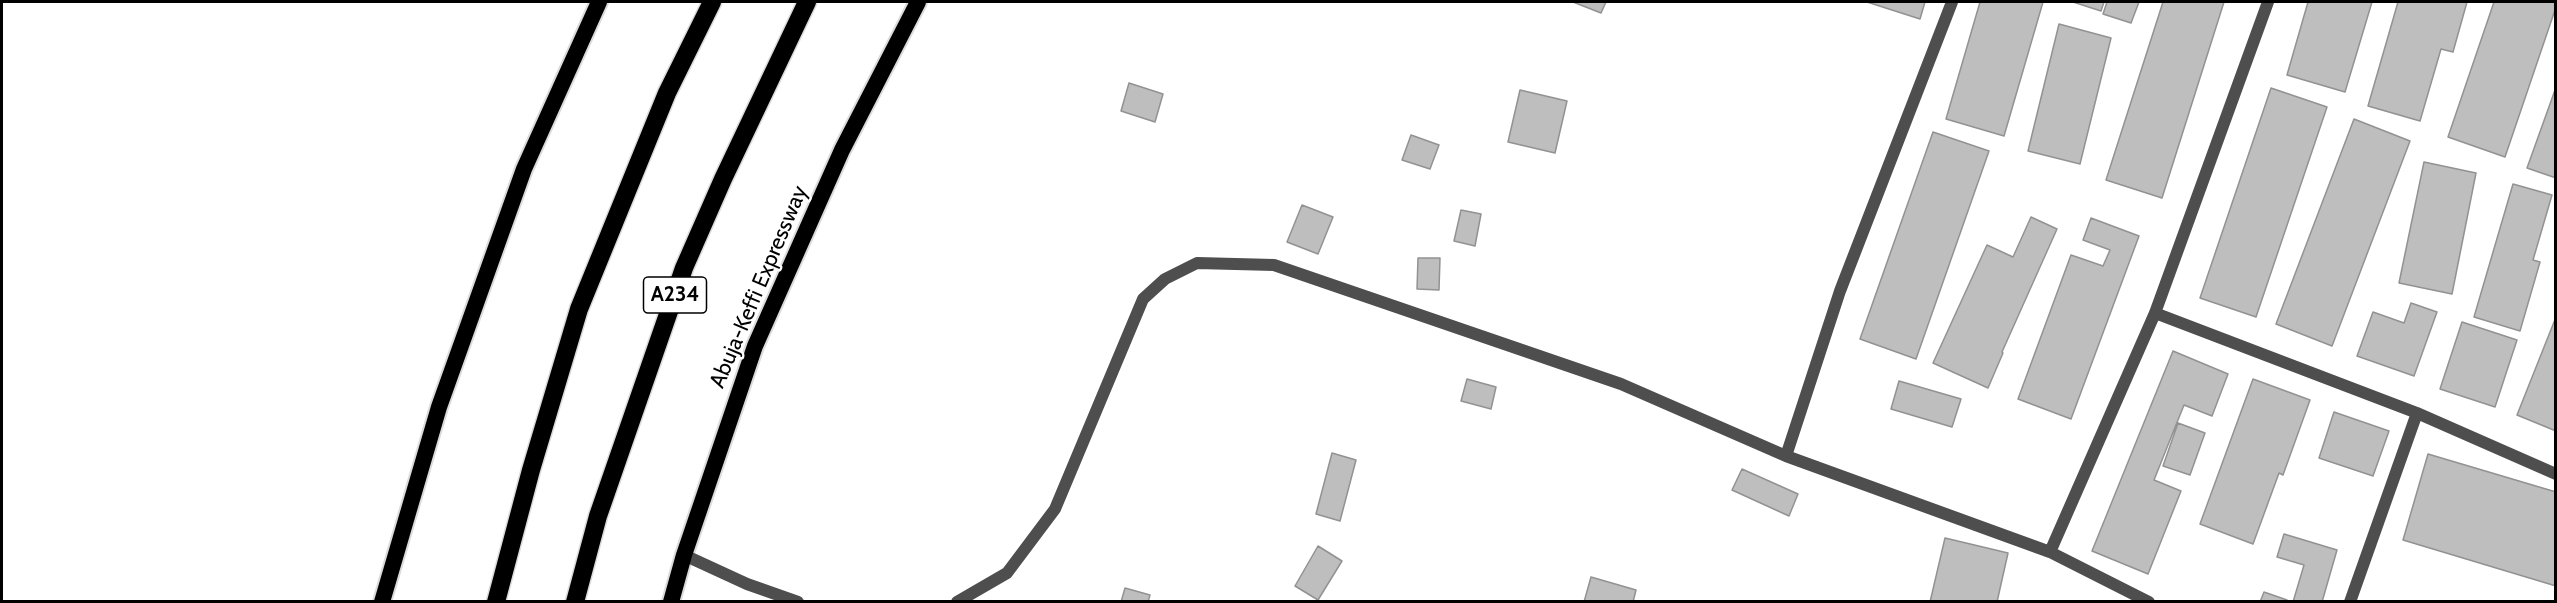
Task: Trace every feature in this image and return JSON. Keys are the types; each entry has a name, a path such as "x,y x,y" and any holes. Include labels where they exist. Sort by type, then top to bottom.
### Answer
{"highway":[{"path":"382,602 439,407 520,180 599,2"},
{"path":"496,602 531,470 579,309 667,93 712,2"},
{"name":"A234","path":"575,602 598,516 684,268 723,179 807,2"},
{"name":"Abuja-Keffi Expressway","path":"671,602 684,555 756,346 842,150 918,2"}],"street":[{"path":"1786,456 1840,291 1952,2"},
{"path":"2050,552 2155,313 2268,2"},
{"path":"957,602 1006,573 1055,509 1143,299 1165,279 1197,263 1274,265 1621,384 1786,456 2050,552 2149,602"},
{"path":"2155,313 2417,412 2556,474"},
{"path":"2350,602 2417,412"},
{"path":"684,555 747,584 798,602"}],"building":[{"path":"1573,2 1606,2 1601,13"},
{"path":"1867,2 1925,2 1920,19"},
{"path":"1980,2 2043,2 2004,136 1946,119"},
{"path":"2073,2 2104,2 2101,11"},
{"path":"2107,2 2139,2 2131,23 2103,14"},
{"path":"2163,2 2224,2 2162,198 2106,180"},
{"path":"2308,2 2372,2 2345,92 2287,75"},
{"path":"2398,2 2467,2 2453,52 2441,49 2420,121 2368,106"},
{"path":"2494,2 2556,2 2505,157 2448,137"},
{"path":"2059,24 2111,38 2080,164 2028,151"},
{"path":"1129,83 1163,94 1155,122 1121,111"},
{"path":"2271,88 2327,107 2256,317 2200,298"},
{"path":"1520,90 1567,101 1555,153 1508,142"},
{"path":"2556,90 2556,178 2527,168"},
{"path":"2354,119 2410,141 2332,346 2276,324"},
{"path":"1933,132 1989,151 1916,359 1860,339"},
{"path":"1411,135 1439,145 1430,169 1402,160"},
{"path":"2424,162 2476,173 2452,294 2399,283"},
{"path":"2513,184 2552,195 2533,260 2540,262 2520,331 2474,317"},
{"path":"1302,205 1333,217 1318,254 1287,242"},
{"path":"1461,210 1481,214 1475,246 1454,241"},
{"path":"2031,217 2057,229 1988,388 1933,363 1987,245 2013,257"},
{"path":"2091,218 2139,236 2071,419 2018,399 2071,255 2103,266 2110,250 2083,240"},
{"path":"1418,258 1440,258 1439,290 1417,289"},
{"path":"2411,303 2437,312 2414,376 2357,356 2373,312 2404,323"},
{"path":"2556,317 2556,431 2517,415"},
{"path":"2462,322 2517,340 2495,407 2440,389"},
{"path":"2173,351 2228,374 2212,416 2184,405 2154,480 2181,491 2148,574 2092,551"},
{"path":"1467,379 1496,387 1491,409 1461,401"},
{"path":"2253,379 2310,400 2283,475 2279,473 2253,544 2200,524"},
{"path":"1899,381 1961,399 1952,427 1891,409"},
{"path":"2334,412 2389,431 2373,476 2319,458"},
{"path":"2178,423 2205,433 2190,475 2163,466"},
{"path":"1332,453 1356,460 1340,521 1316,514"},
{"path":"2428,454 2556,492 2556,586 2403,540"},
{"path":"1742,469 1798,494 1789,516 1732,490"},
{"path":"2284,534 2337,550 2322,602 2293,602 2304,565 2277,557"},
{"path":"1945,538 2008,553 1997,602 1930,602"},
{"path":"1318,546 1342,561 1318,600 1295,586"},
{"path":"1591,577 1636,590 1633,602 1584,602"},
{"path":"1125,588 1150,595 1148,602 1121,602"},
{"path":"2264,592 2287,600 2287,602 2260,602"}]}
